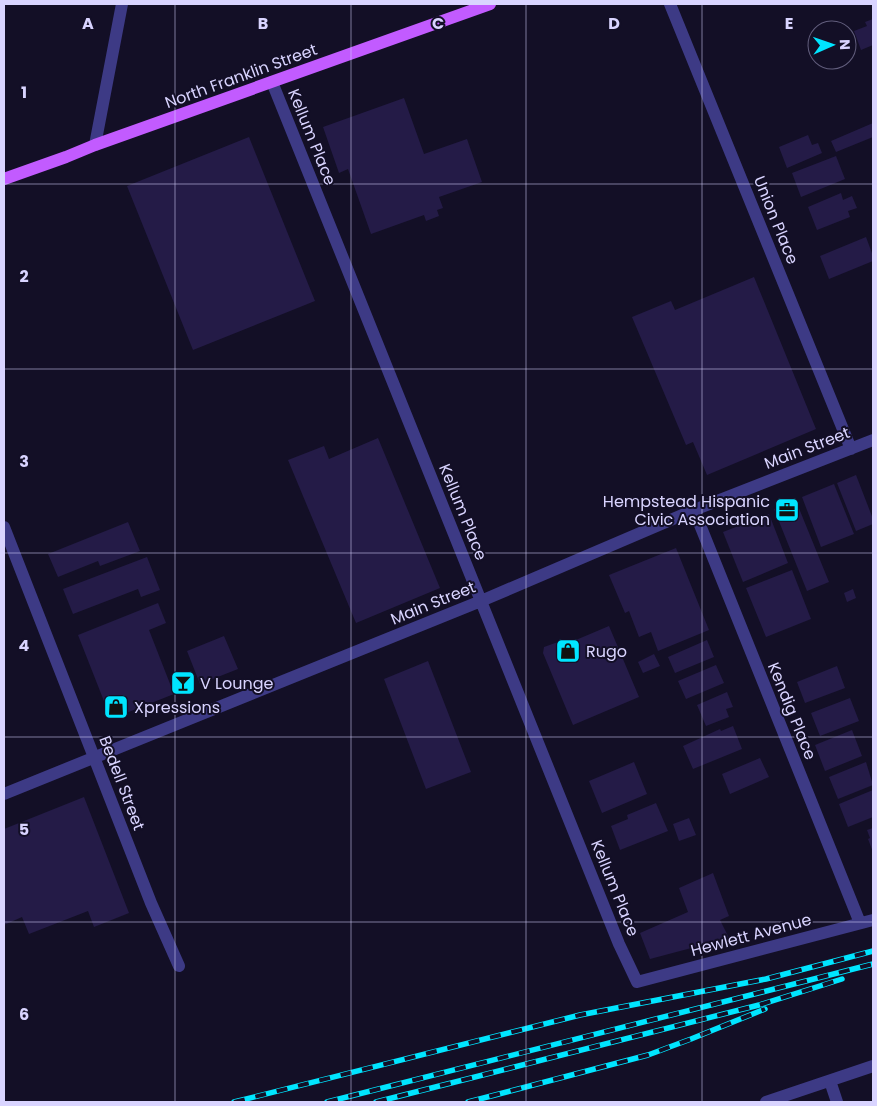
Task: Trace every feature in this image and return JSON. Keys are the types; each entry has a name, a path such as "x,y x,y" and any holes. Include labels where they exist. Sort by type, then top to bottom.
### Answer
{"main road":[{"name":"North Franklin Street","path":"4,179 488,4"}],"street":[{"path":"95,145 122,4"},
{"name":"Union Place","path":"670,4 851,449"},
{"name":"Kellum Place","path":"272,82 636,982"},
{"name":"Main Street","path":"4,794 481,600 694,510 873,440"},
{"name":"Kendig Place","path":"694,510 860,923"},
{"name":"Bedell Street","path":"4,527 9,557 94,757 151,903 179,966"},
{"name":"Hewlett Avenue","path":"636,982 873,920"},
{"path":"766,1102 873,1066"},
{"path":"830,1081 837,1102"}],"building":[{"path":"873,19 873,45 861,50 857,39 857,30 867,26 865,22"},
{"path":"404,98 424,154 467,139 482,182 439,197 443,208 437,210 439,216 426,221 424,215 371,234 348,169 339,173 323,127"},
{"path":"873,123 873,137 836,152 831,141"},
{"path":"808,135 812,145 818,143 822,153 787,168 779,147"},
{"path":"249,137 315,301 193,350 127,186"},
{"path":"836,156 845,179 801,197 792,173"},
{"path":"841,193 843,200 852,196 857,208 848,211 850,217 817,230 808,207"},
{"path":"866,237 873,261 829,279 820,256"},
{"path":"754,277 816,429 707,475 693,442 686,445 632,317 671,301 675,310"},
{"path":"378,438 440,588 356,623 288,460 324,446 329,459"},
{"path":"856,475 873,519 873,524 856,531 837,483"},
{"path":"834,484 854,534 821,547 802,497"},
{"path":"796,501 829,582 807,591 774,509"},
{"path":"769,514 788,563 743,582 723,532"},
{"path":"128,522 140,551 100,566 98,561 58,577 48,554"},
{"path":"676,548 709,630 658,651 651,632 639,637 629,611 625,613 609,575"},
{"path":"147,557 160,590 141,597 138,589 73,614 63,589"},
{"path":"792,570 811,619 766,637 746,588"},
{"path":"853,589 856,598 847,602 844,593"},
{"path":"158,603 166,623 149,630 174,694 111,719 78,635"},
{"path":"609,626 639,697 573,725 543,653 544,647 558,642 564,645"},
{"path":"224,636 238,669 200,684 187,651"},
{"path":"707,640 714,657 675,673 668,657"},
{"path":"654,654 660,666 643,673 638,662"},
{"path":"428,661 471,772 426,789 384,679"},
{"path":"716,665 724,683 686,699 678,681"},
{"path":"837,666 845,688 805,703 797,682"},
{"path":"727,692 733,707 726,709 729,717 706,726 697,705"},
{"path":"850,698 859,721 820,736 811,713"},
{"path":"733,726 742,749 693,769 683,746 720,729 721,731"},
{"path":"852,730 862,756 825,771 815,745"},
{"path":"760,758 769,777 730,794 722,774"},
{"path":"634,762 647,794 602,813 589,781"},
{"path":"866,762 873,785 838,799 829,777"},
{"path":"873,790 873,817 848,827 839,804"},
{"path":"84,797 129,913 94,927 88,911 29,934 22,917 4,925 4,829"},
{"path":"656,803 668,831 620,850 611,826 628,819 627,815"},
{"path":"689,818 696,835 679,841 673,824"},
{"path":"873,828 873,852 867,830"},
{"path":"713,873 729,916 720,920 729,938 650,959 640,933 688,912 679,888"}],"railway":[{"path":"234,1102 580,1015 766,979 873,951"},
{"path":"327,1102 873,964"},
{"path":"376,1102 759,1005 842,979"},
{"path":"468,1102 648,1055 765,1009"}],"place":[{"name":"Hempstead Hispanic Civic Association","path":"787,510"},
{"name":"Rugo","path":"568,651"},
{"name":"V Lounge","path":"183,683"},
{"name":"Xpressions","path":"116,707"}]}
